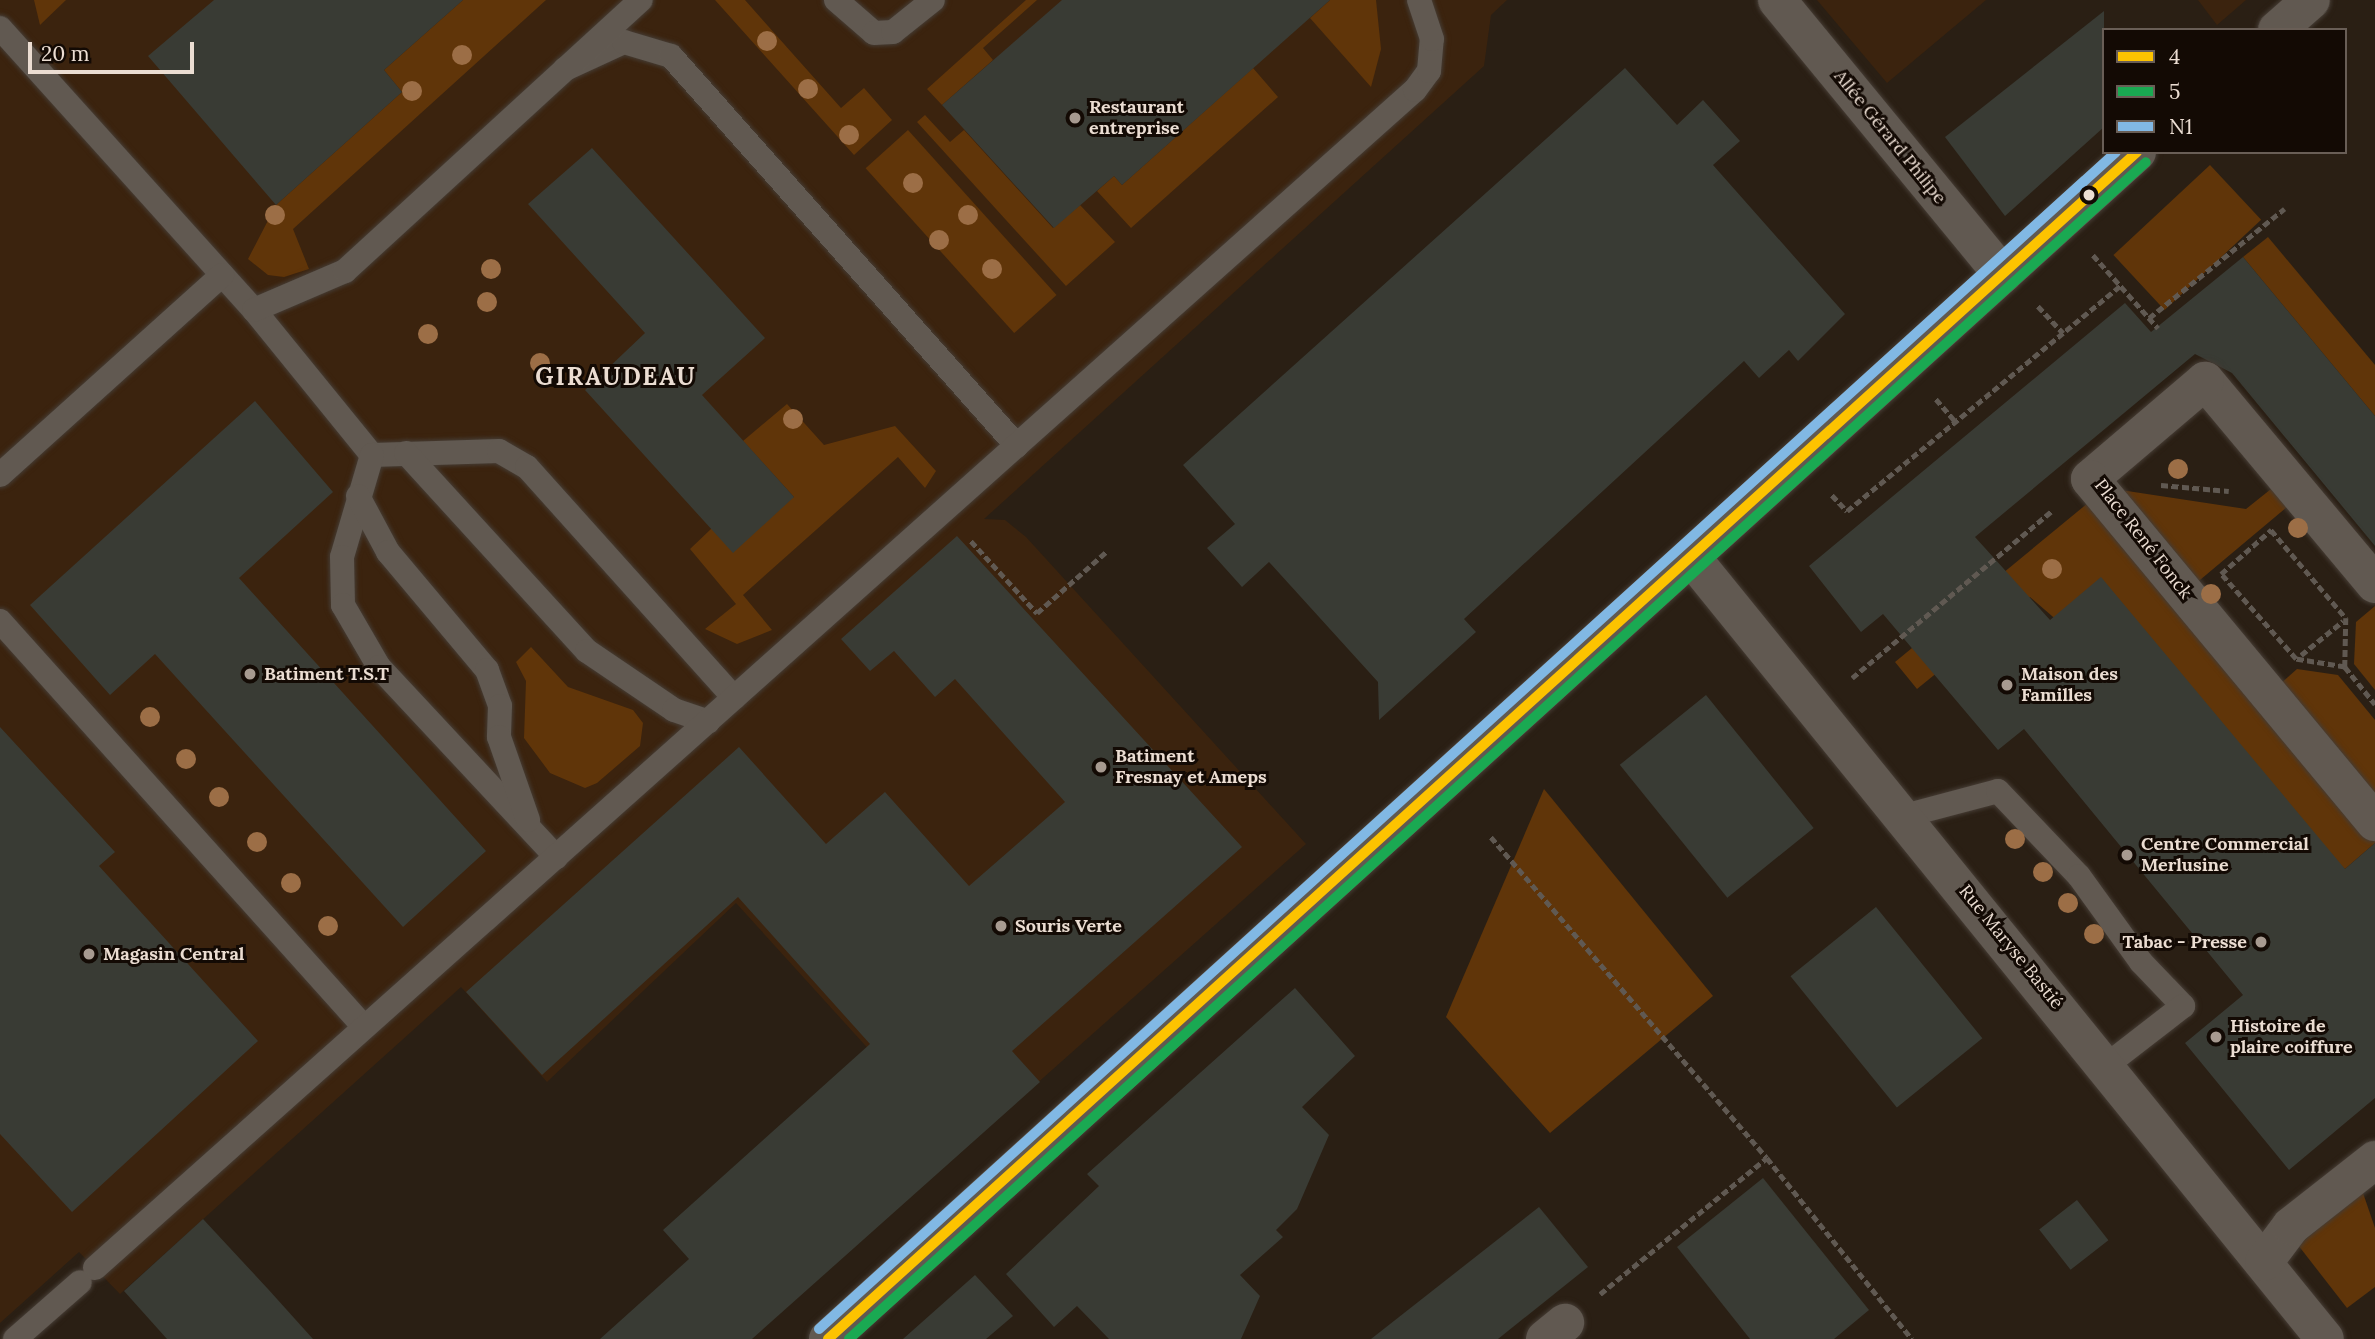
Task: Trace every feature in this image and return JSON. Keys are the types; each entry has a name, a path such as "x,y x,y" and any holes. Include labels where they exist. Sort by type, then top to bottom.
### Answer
{"street":[{"name":"Allée Gérard Philipe","path":"1777,0 2002,274"},
{"path":"2279,28 2311,0"},
{"path":"828,1339 2135,154"},
{"name":"Place René Fonck","path":"2365,597 2205,381 2091,479 2375,822"},
{"name":"Rue Maryse Bastié","path":"1692,558 2107,1065 2326,1339"},
{"path":"2264,1262 2291,1226 2375,1160"}],"lane":[{"path":"254,310 345,271 641,0"},
{"path":"836,0 874,33 893,32 933,0"},
{"path":"15,1339 1415,90 1429,71 1433,39 1419,0"},
{"path":"0,28 254,310 372,455"},
{"path":"565,69 624,42 671,56 1017,446"},
{"path":"0,475 222,275"},
{"path":"372,455 499,451 527,467 734,698"},
{"path":"406,453 587,652 674,710 708,722"},
{"path":"372,455 342,557 343,605 379,667 556,857"},
{"path":"358,496 388,552 487,670 500,706 499,737 531,830"},
{"path":"0,621 364,1027"},
{"path":"1904,816 1998,791 2079,876 2141,961 2183,1006 2107,1065"}],"path":[{"path":"2149,318 2284,209"},
{"path":"2086,246 2158,328"},
{"path":"1830,493 1847,511 2121,285"},
{"path":"2038,306 2063,333"},
{"path":"1935,399 1956,422"},
{"path":"1817,708 2091,479"},
{"path":"944,510 1037,613 1107,551"},
{"path":"2345,667 2295,659 2221,574 2271,530 2346,618 2345,667 2375,704"},
{"path":"2263,687 2346,618 2365,597"},
{"path":"1491,837 1767,1158 1912,1339"},
{"path":"1555,1331 1767,1158"}],"shaded area":[{"path":"0,0 1507,0 1491,15 1484,66 984,519 1005,520 1026,537 1306,844 961,1151 736,903 547,1082 461,987 120,1294 79,1252 0,1323"},
{"path":"34,0 66,0 40,25"},
{"path":"463,0 546,0 293,229 309,269 284,277 268,275 248,259 276,205 402,92 384,70"},
{"path":"715,0 745,0 841,108 864,88 892,120 854,155"},
{"path":"1026,0 1037,0 983,48 993,60 942,105 927,89"},
{"path":"1330,0 1376,0 1381,49 1371,87 1310,18"},
{"path":"1817,0 1986,0 1887,83"},
{"path":"2198,0 2246,0 2217,25"},
{"path":"1253,68 1278,97 1131,228 1097,191 1114,176 1122,185"},
{"path":"925,115 950,142 964,130 1053,228 1080,205 1115,242 1066,286 917,122"},
{"path":"908,130 1057,295 1014,333 866,168"},
{"path":"2210,165 2261,220 2165,310 2113,255"},
{"path":"2268,237 2375,365 2375,416 2243,257"},
{"path":"787,404 824,445 895,426 936,471 925,488 898,457 743,595 772,630 737,644 705,629 736,604 690,549 711,529 794,497 743,441"},
{"path":"2114,489 2246,509 2271,489 2287,507 2194,585"},
{"path":"2094,498 2375,837 2375,843 2345,869 2030,597 1917,689 1895,662"},
{"path":"2375,606 2375,690 2354,664 2356,622"},
{"path":"531,647 568,687 633,710 643,723 640,746 597,783 585,788 550,773 524,738 526,681 516,662"},
{"path":"2297,669 2338,675 2375,720 2375,803 2279,685"},
{"path":"1544,789 1713,996 1550,1133 1446,1017"},
{"path":"2363,1193 2375,1228 2375,1287 2347,1308 2298,1245"}],"building":[{"path":"214,0 463,0 384,70 402,92 276,205 148,56"},
{"name":"Restaurant entreprise","path":"1062,0 1330,0 1122,185 1114,176 1054,228 942,105"},
{"path":"2104,11 2102,129 2005,216 1945,137"},
{"path":"1625,68 1677,125 1703,100 1740,141 1713,165 1845,314 1798,361 1789,350 1759,378 1744,361 1464,619 1476,632 1379,720 1378,682 1269,562 1242,587 1207,548 1235,524 1183,465"},
{"path":"592,148 765,338 702,395 794,497 733,553 585,390 645,333 528,204"},
{"path":"2243,257 2375,416 2375,546 2232,373 2195,354 1975,537 2050,620 2101,577 2345,869 2375,843 2375,1098 2289,1170 2185,1043 2243,995 2024,729 1998,750 1883,614 1861,632 1809,566 2125,303 2151,332"},
{"name":"Batiment T.S.T","path":"255,401 333,492 239,578 486,851 403,927 155,654 110,695 30,605"},
{"path":"957,536 1242,847 1012,1051 1040,1082 752,1339 600,1339 689,1259 663,1230 870,1044 738,897 542,1075 466,992 739,747 826,844 885,792 969,886 1065,802 955,679 935,697 894,651 870,671 841,639"},
{"path":"1706,695 1814,828 1727,898 1620,765"},
{"name":"Magasin Central","path":"0,727 115,852 99,866 258,1041 72,1212 0,1134"},
{"path":"1876,907 1982,1038 1897,1108 1791,976"},
{"path":"1295,988 1355,1056 1302,1107 1329,1135 1297,1209 1276,1230 1283,1237 1240,1275 1260,1296 1241,1339 1109,1339 1077,1306 1054,1327 1006,1274 1099,1186 1087,1174"},
{"path":"1763,1178 1869,1310 1834,1339 1750,1339 1677,1247"},
{"path":"2077,1200 2108,1240 2071,1270 2039,1230"},
{"path":"1539,1207 1588,1267 1498,1339 1371,1339"},
{"path":"203,1219 313,1339 167,1339 124,1291"},
{"path":"975,1275 1013,1316 986,1339 903,1339"}],"transit line":[{"name":"N1","path":"819,1329 2114,154"},
{"name":"4","path":"828,1339 2135,154"},
{"name":"5","path":"849,1339 2146,162"}],"place":[{"name":"Restaurant entreprise","path":"1075,118"},
{"name":"Batiment T.S.T","path":"250,674"},
{"name":"Maison des Familles","path":"2007,685"},
{"name":"Batiment Fresnay et Ameps","path":"1101,767"},
{"name":"Centre Commercial Merlusine","path":"2127,855"},
{"name":"Souris Verte","path":"1001,926"},
{"name":"Tabac - Presse","path":"2261,942"},
{"name":"Magasin Central","path":"89,954"},
{"name":"Histoire de plaire coiffure","path":"2216,1037"}],"district":[{"name":"GIRAUDEAU","path":"616,377"}]}
